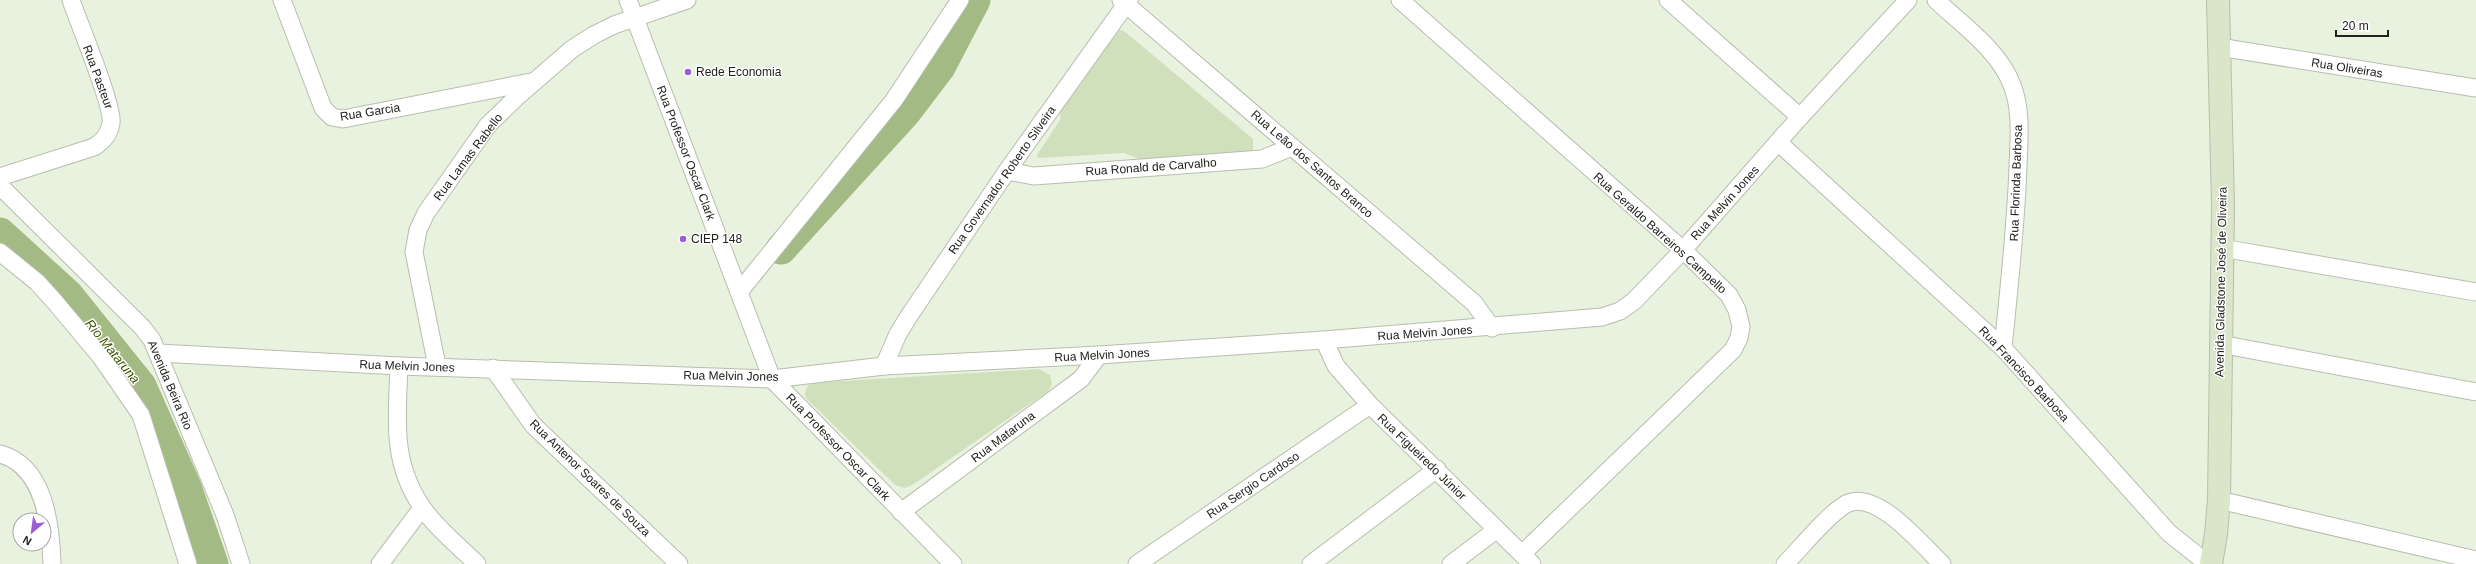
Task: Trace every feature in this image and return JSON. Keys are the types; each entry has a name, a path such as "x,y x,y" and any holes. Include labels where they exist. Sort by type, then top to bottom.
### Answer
{"main road":[{"name":"Avenida Gladstone José de Oliveira","path":"2210,564 2216,534 2219,500 2222,248 2218,0"}],"street":[{"name":"Rua Pasteur","path":"0,177 94,147 102,142 108,134 112,113 71,0"},
{"name":"Rua Garcia","path":"282,0 324,108 332,117 343,119 533,82"},
{"name":"Rua Professor Oscar Clark","path":"628,0 772,379 953,564"},
{"name":"Rua Lamas Rabello","path":"438,366 415,260 415,242 418,230 426,213 488,126 533,82 572,49 594,34 687,0"},
{"path":"739,292 894,100 960,0"},
{"name":"Rua Geraldo Barreiros Campello","path":"1400,0 1683,250 1729,295 1737,310 1741,327 1740,338 1733,350 1527,559"},
{"path":"1668,0 1800,117"},
{"name":"Rua Melvin Jones","path":"159,353 399,366 438,366 772,379 884,366 1099,355 1588,320 1620,311 1634,301 1683,250 1779,143 1800,117 1908,0"},
{"name":"Rua Florinda Barbosa","path":"1936,0 1993,54 2013,85 2017,107 2019,133 2017,209 2003,348"},
{"name":"Rua Leão dos Santos Branco","path":"1125,2 1474,303 1492,328"},
{"name":"Rua Governador Roberto Silveira","path":"884,366 898,334 909,316 1007,171 1125,2"},
{"name":"Rua Oliveiras","path":"2219,47 2476,88"},
{"name":"Rua Francisco Barbosa","path":"1779,143 2003,348 2169,533 2210,564"},
{"name":"Rua Ronald de Carvalho","path":"1007,171 1034,176 1262,159 1292,147"},
{"name":"Avenida Beira Rio","path":"0,186 142,327 159,353 169,383 225,515 241,564"},
{"path":"2222,248 2476,292"},
{"path":"0,252 37,282 55,302 101,358 141,415 188,564"},
{"name":"Rua Figueiredo Júnior","path":"1324,340 1336,366 1370,406 1437,469 1496,530 1527,559"},
{"path":"2220,344 2476,392"},
{"name":"Rua Mataruna","path":"901,512 1081,379 1099,355"},
{"path":"399,366 397,432 399,459 406,478 422,508 477,564"},
{"name":"Rua Antenor Soares de Souza","path":"493,368 533,424 679,564"},
{"name":"Rua Sergio Cardoso","path":"1137,564 1370,406"},
{"path":"0,454 23,467 45,504 51,527 52,564"},
{"path":"1311,564 1437,469"},
{"path":"2219,500 2476,560"},
{"path":"1785,564 1836,512 1846,504 1862,501 1873,504 1888,513 1942,564"},
{"path":"380,564 422,508"},
{"path":"1451,564 1496,530"}],"green space":[{"path":"1114,31 1124,31 1253,139 1253,152 1147,162 1124,153 1038,158 1037,155 1060,120 1061,106"},
{"path":"1039,369 1050,375 1052,384 1048,391 914,484 905,488 895,485 805,396 806,390 811,383"}],"waterway":[{"path":"781,249 905,113 940,67 975,0"},
{"name":"Rio Mataruna","path":"0,233 68,295 141,386 186,487 213,564"}],"place":[{"name":"Rede Economia","path":"688,72"},
{"name":"CIEP 148","path":"683,239"}]}
